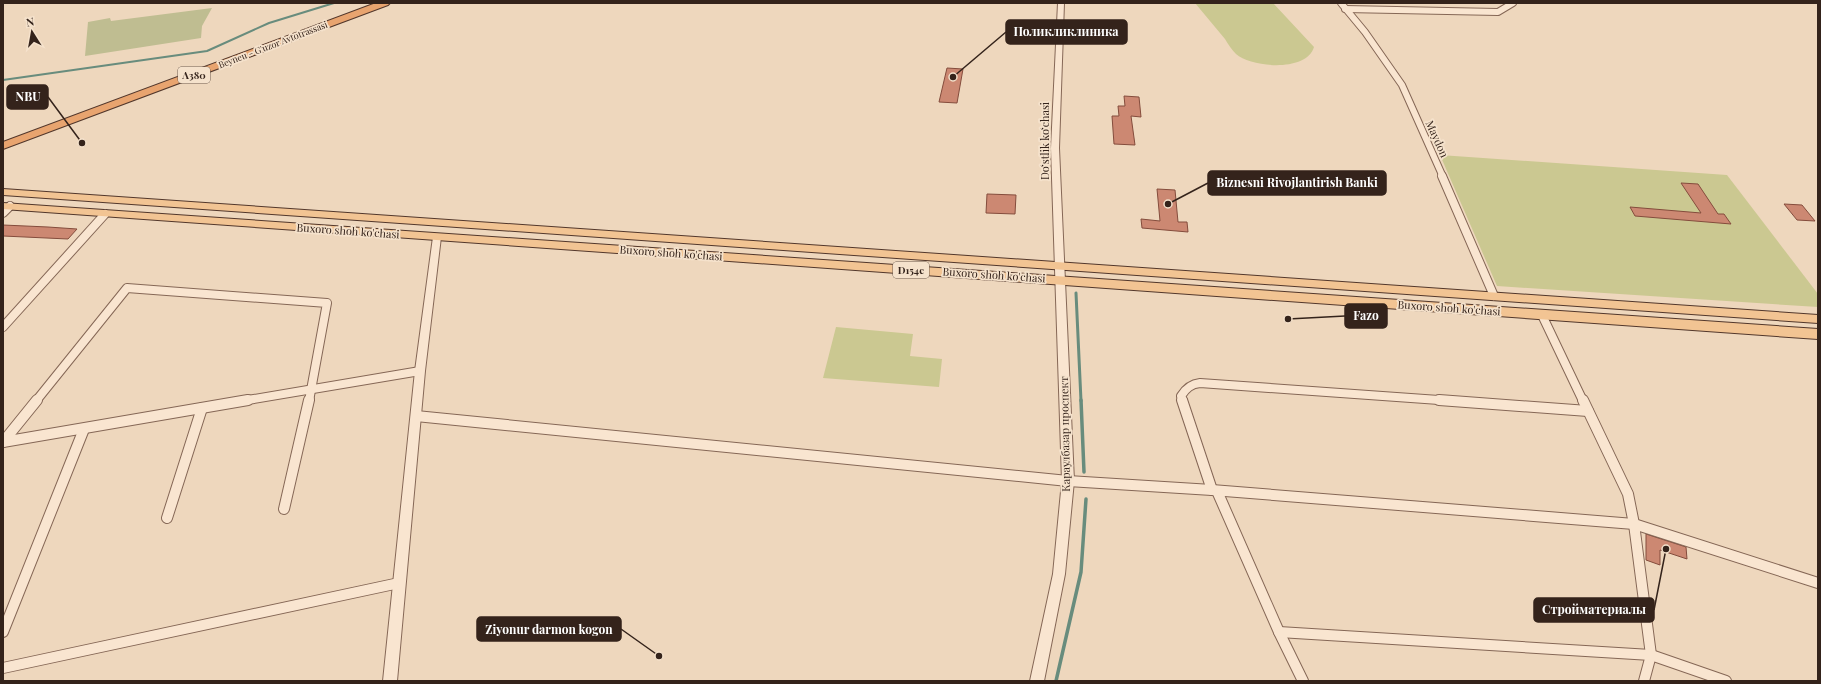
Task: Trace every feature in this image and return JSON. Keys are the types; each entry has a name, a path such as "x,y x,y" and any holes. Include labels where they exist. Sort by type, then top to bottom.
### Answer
{"highway":[{"name":"Beyneu - G'uzor Avtotrassasi","path":"3,138 370,3"},
{"name":"Beyneu - G'uzor Avtotrassasi","path":"3,146 385,3"}],"main road":[{"name":"Buxoro shoh ko'chasi","path":"5,193 1818,319"},
{"name":"Buxoro shoh ko'chasi","path":"5,208 1060,280 1818,334"},
{"path":"1494,296 1501,312"}],"street":[{"name":"Do‘stlik ko‘chasi","path":"1060,280 1054,132 1061,3"},
{"path":"1343,6 1498,12 1513,3"},
{"name":"Maydon","path":"1343,6 1365,32 1402,85 1494,296"},
{"path":"3,327 105,214"},
{"path":"390,681 420,370 437,237"},
{"name":"Караулбазар проспект","path":"1037,681 1059,574 1068,481 1060,280"},
{"path":"3,442 128,288 327,303 312,388 284,509"},
{"path":"1542,315 1628,494 1634,524 1651,655 1644,681"},
{"path":"3,442 420,370"},
{"path":"1303,681 1214,490 1181,396 1184,389 1192,384 1208,383 1588,411"},
{"path":"167,518 202,408"},
{"path":"416,416 1068,481 1214,490 1634,524 1818,583"},
{"path":"3,632 84,429"},
{"path":"3,668 399,583"},
{"path":"1279,632 1651,655 1726,681"}],"shaded area":[{"path":"1195,3 1273,3 1314,47 1309,55 1301,61 1290,64 1266,65 1244,59 1236,54"},
{"path":"212,8 202,26 201,38 85,56 88,22 110,18 111,21"},
{"path":"1440,155 1727,175 1818,294 1818,307 1497,286"},
{"path":"836,327 913,334 910,356 942,359 939,387 823,378"}],"building":[{"path":"947,68 963,69 957,103 939,102"},
{"path":"1124,96 1139,97 1141,117 1131,116 1135,145 1114,144 1112,116 1119,116 1118,106 1125,106"},
{"path":"1681,183 1698,184 1718,214 1724,214 1731,224 1635,216 1630,207 1701,213"},
{"path":"1157,189 1175,190 1178,222 1187,222 1188,232 1142,228 1141,219 1160,221"},
{"path":"987,194 1016,195 1015,214 986,213"},
{"path":"1784,204 1802,205 1815,221 1797,220"},
{"path":"3,225 77,229 68,239 3,236"},
{"path":"1646,534 1686,547 1687,559 1660,550 1660,565 1646,560"}],"waterway":[{"path":"3,80 207,51 269,23 334,3"},
{"path":"1076,293 1081,401"},
{"path":"1081,400 1084,472"},
{"path":"1056,681 1081,572 1086,499"}],"place":[{"name":"Поликликлиника","path":"953,77"},
{"name":"NBU","path":"82,143"},
{"name":"Biznesni Rivojlantirish Banki","path":"1168,204"},
{"name":"Fazo","path":"1288,319"},
{"name":"Стройматериалы","path":"1666,549"},
{"name":"Ziyonur darmon kogon","path":"659,656"}]}
